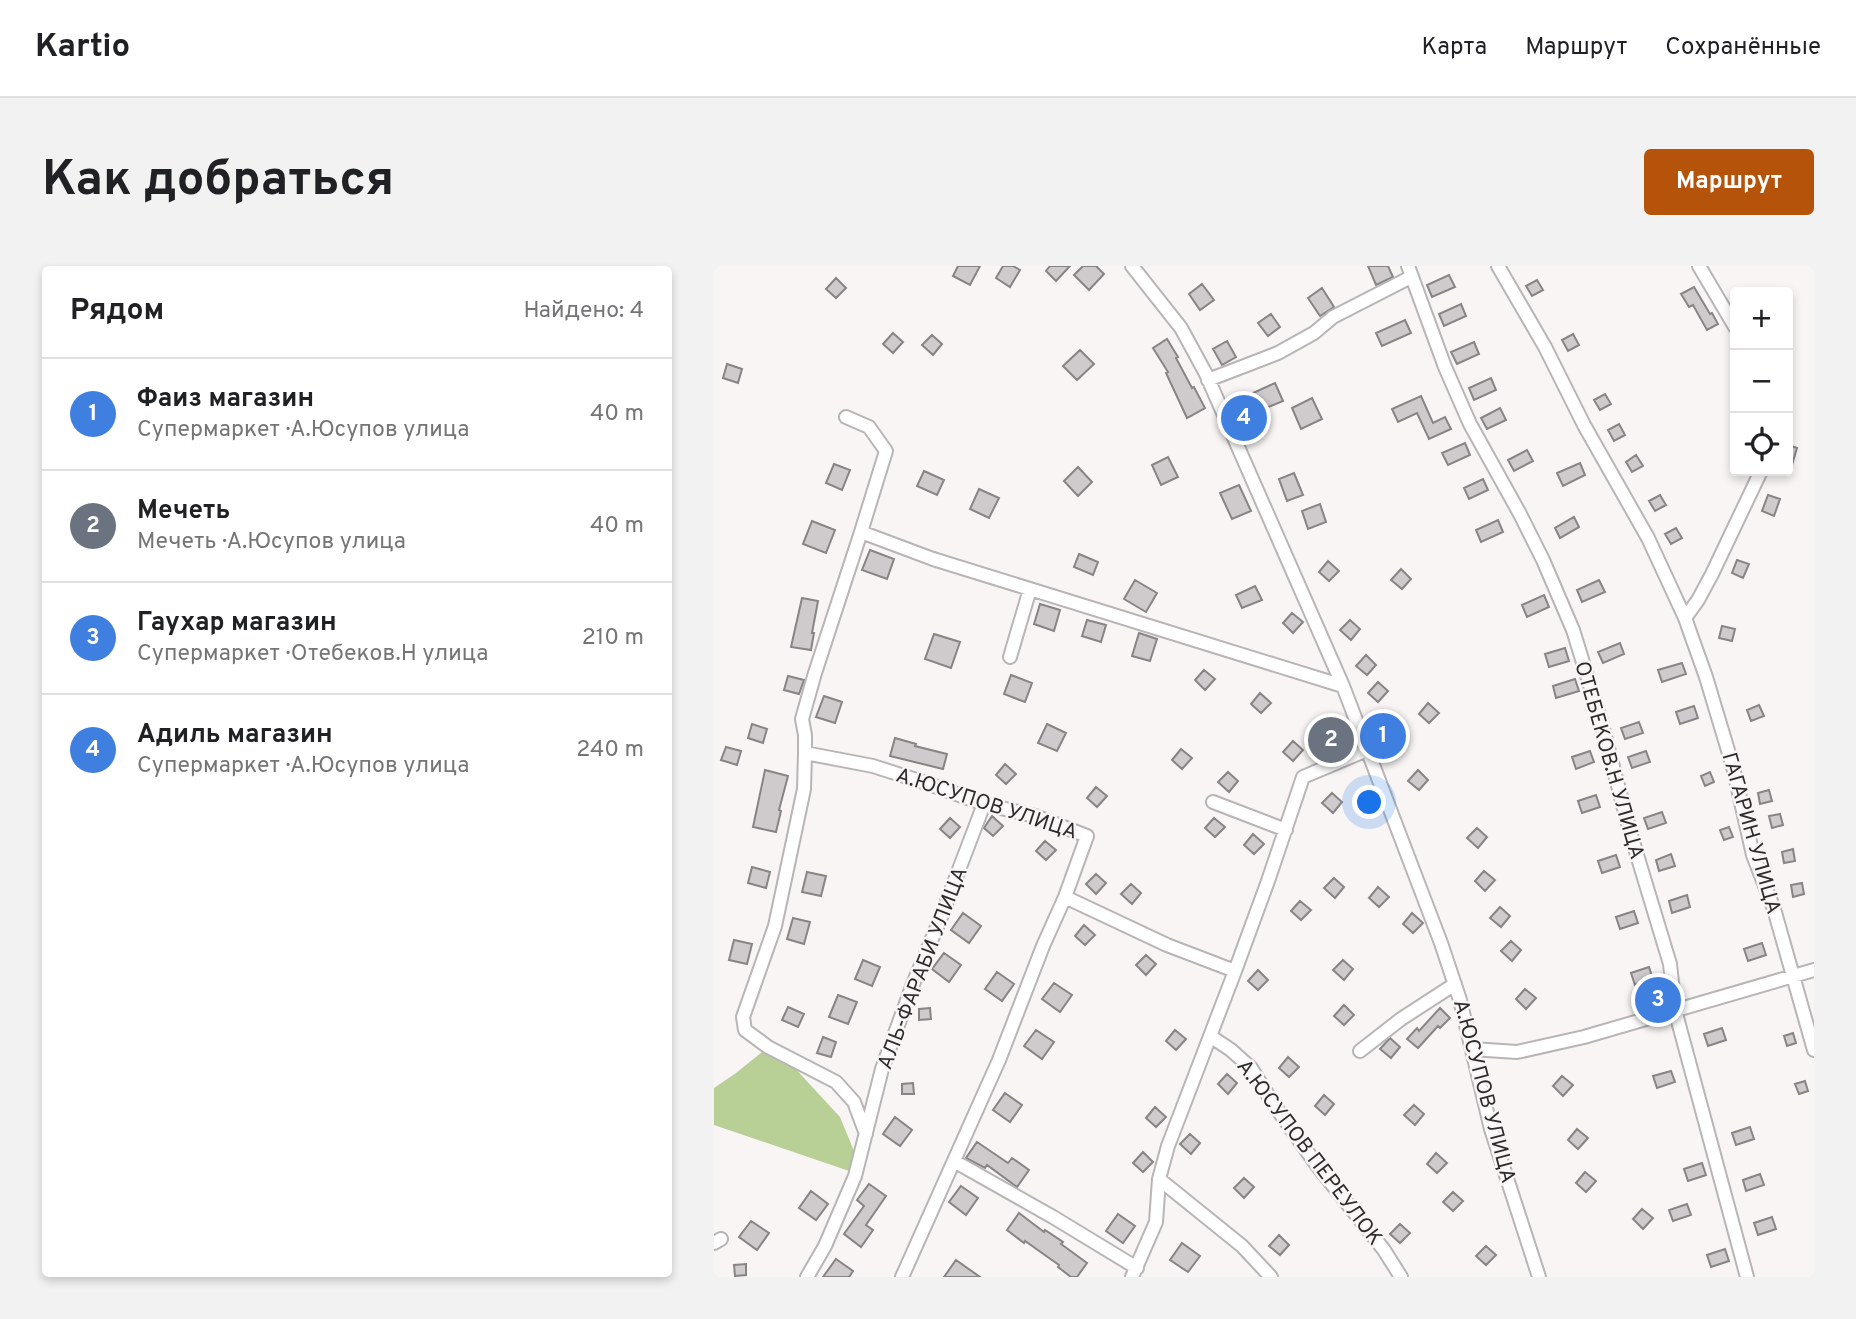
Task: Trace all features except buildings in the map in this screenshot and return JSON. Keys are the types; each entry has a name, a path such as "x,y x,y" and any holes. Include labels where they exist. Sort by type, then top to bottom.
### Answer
{"street":[{"name":"А.ЮСУПОВ УЛИЦА","path":"1132,266 1181,328 1208,380 1343,685 1455,984 1491,1129 1539,1277"},
{"name":"ГАГАРИН УЛИЦА","path":"1498,266 1648,538 1685,618 1733,767 1754,855 1774,909 1814,1050"},
{"path":"1699,266 1730,319"},
{"path":"1208,380 1278,353 1314,333 1333,317 1363,303 1409,271"},
{"name":"ОТЕБЕКОВ.Н УЛИЦА","path":"1409,271 1445,367 1470,424 1537,549 1573,630 1670,964 1675,1010 1747,1277"},
{"path":"846,417 869,427 886,450 802,719 805,735 804,789 775,926 743,1017 745,1030 768,1047 836,1082 854,1102 866,1134"},
{"path":"1685,618 1707,583 1759,476"},
{"path":"861,532 933,559 1343,685"},
{"path":"1010,657 1030,589"},
{"path":"954,1161 1054,1217 1135,1272 1156,1222 1159,1179 1168,1146 1235,971 1303,777 1367,750"},
{"name":"А.ЮСУПОВ УЛИЦА","path":"805,753 873,766 984,804 1035,816 1087,836 1065,897"},
{"path":"1213,802 1286,830"},
{"name":"АЛЬ-ФАРАБИ УЛИЦА","path":"807,1277 825,1246 855,1176 882,1069 984,804"},
{"path":"902,1277 999,1059 1065,897 1167,945 1235,971"},
{"path":"1472,1049 1517,1052 1584,1037 1814,970"},
{"path":"1360,1051 1401,1019 1455,984"},
{"name":"А.ЮСУПОВ ПЕРЕУЛОК","path":"1210,1036 1251,1068 1316,1164 1384,1250 1401,1277"},
{"path":"1159,1179 1242,1246 1271,1277"}],"green space":[{"path":"762,1052 792,1065 840,1117 854,1151 849,1171 714,1125 714,1088"}],"place":[{"name":"Адиль магазин","path":"1244,418"},
{"name":"Фаиз магазин","path":"1383,736"},
{"name":"Мечеть","path":"1331,740"},
{"name":"Гаухар магазин","path":"1658,1000"}]}
